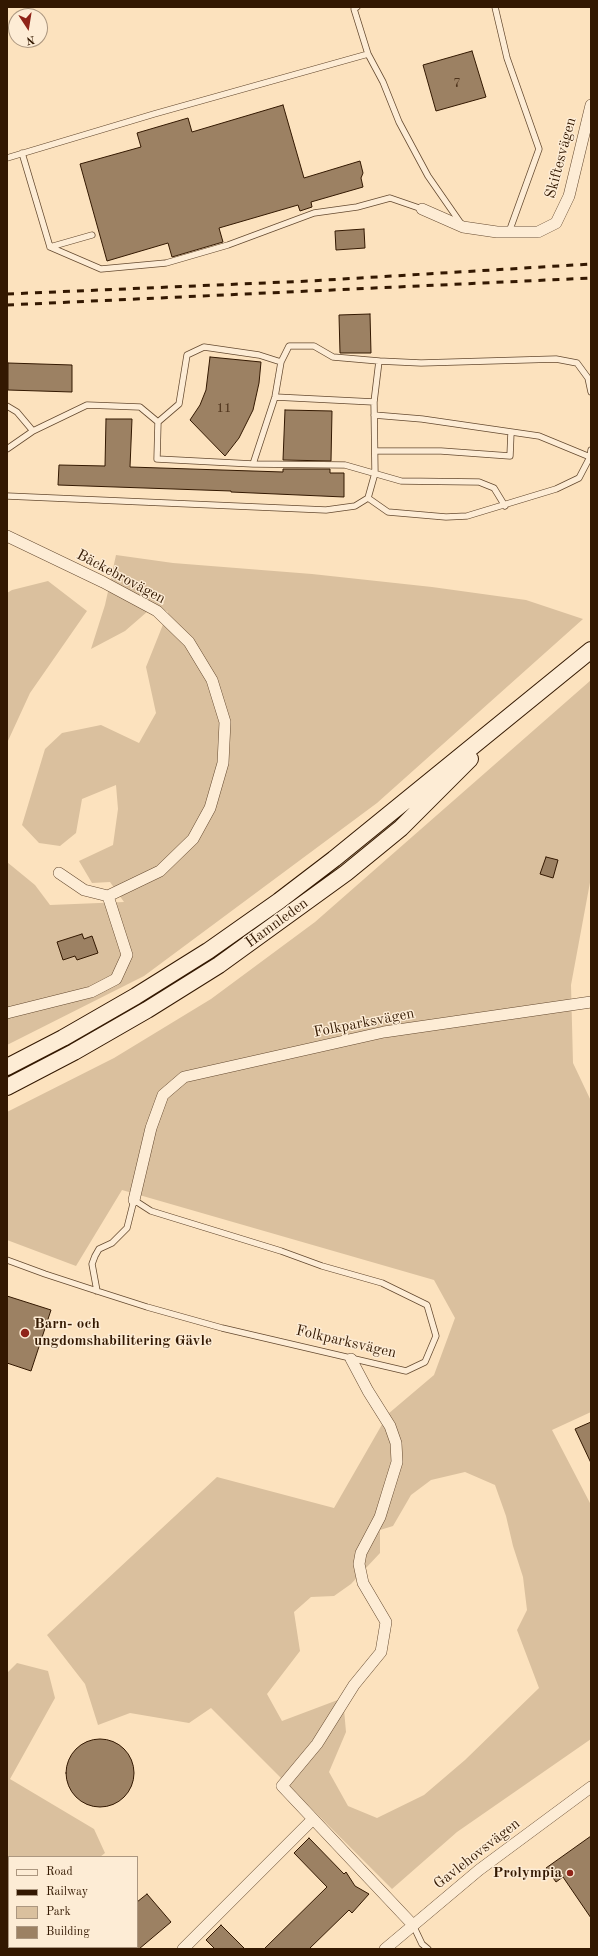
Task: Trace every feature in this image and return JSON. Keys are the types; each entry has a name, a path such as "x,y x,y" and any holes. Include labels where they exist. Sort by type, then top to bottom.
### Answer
{"main road":[{"name":"Hamnleden","path":"7,1067 63,1038 136,996 208,951 334,859 513,715 591,650"},
{"name":"Hamnleden","path":"7,1087 74,1052 147,1010 219,965 290,915 401,828 513,715"}],"street":[{"name":"Skiftesvägen","path":"422,209 463,227 497,232 538,232 556,223 569,196 591,105"},
{"name":"Bäckebrovägen","path":"7,536 103,582 157,611 189,642 212,680 225,722 223,763 210,808 193,839 160,871 108,896"},
{"path":"7,1013 91,992 116,979 127,955 108,896 84,890 58,873"},
{"name":"Folkparksvägen","path":"134,1200 151,1128 163,1095 184,1077 384,1032 591,1002"},
{"path":"351,1359 390,1426 396,1443 396,1462 388,1491 380,1517 361,1553 359,1564 363,1583 386,1622 381,1652 354,1685 317,1744 282,1786 413,1925"},
{"name":"Gavlehovsvägen","path":"385,1949 514,1843 591,1787"},
{"path":"183,1949 313,1819"}],"lane":[{"path":"357,7 354,9 368,54 383,82 399,122 428,176 463,227"},
{"path":"495,7 507,58 539,150 509,232"},
{"path":"7,158 161,112 368,54"},
{"path":"22,153 50,247"},
{"path":"50,247 101,269 166,263 228,245 314,213 357,207 390,198 422,209"},
{"path":"50,247 92,235"},
{"path":"253,464 275,397 282,362 289,346 314,346 333,357 379,361 421,363 556,359 577,363 588,378 591,392"},
{"path":"282,362 259,355 204,347 187,355 179,404 158,422 157,459 253,464 345,466 401,481 479,482 494,488 505,506"},
{"path":"7,496 326,510 355,506 368,498 375,473 374,402 379,361"},
{"path":"275,397 374,402"},
{"path":"7,449 33,431 87,405 140,407 158,422"},
{"path":"7,406 17,412 33,431"},
{"path":"368,498 388,512 446,517 467,516 505,506 556,489 579,478 590,454 538,436 422,419 374,415"},
{"path":"375,451 441,452 510,456 511,432"},
{"name":"Folkparksvägen","path":"134,1200 152,1211 282,1251 322,1266 382,1283 427,1305 436,1336 425,1362 406,1372 210,1325 97,1291 92,1264 95,1256 99,1249 112,1243 127,1228 134,1200"},
{"path":"7,1260 97,1291"},
{"path":"413,1925 422,1944 428,1949"}],"green space":[{"path":"116,555 173,563 312,574 432,587 526,600 583,619 377,803 144,976 7,1045 7,862 35,885 50,905 124,902 110,882 92,883 79,861 113,845 118,809 116,785 82,799 76,833 60,846 39,843 22,825 45,749 62,733 101,725 139,743 156,713 146,667 168,612 155,605 125,631 91,649 105,605"},
{"path":"48,581 87,611 30,693 7,743 7,593 12,590"},
{"path":"591,680 591,877 571,985 573,1063 591,1101 591,1412 552,1430 591,1505 591,1739 457,1832 392,1889 211,1708 189,1723 130,1713 98,1725 85,1684 47,1635 217,1477 334,1508 388,1414 434,1375 455,1318 434,1280 122,1190 76,1266 7,1240 7,1112 114,1058 211,999 315,922","holes":["465,1472 495,1485 506,1516 513,1546 523,1577 527,1610 517,1630 539,1688 465,1760 424,1795 377,1818 348,1806 329,1772 346,1732 343,1698 282,1721 267,1694 300,1651 294,1612 311,1597 334,1596 351,1584 380,1553 380,1530 393,1526 411,1495 431,1480"]},
{"path":"17,1663 48,1671 55,1698 10,1779 94,1829 105,1853 101,1856 8,1856 8,1948 66,1948 65,1949 7,1949 7,1673"}],"building":[{"path":"472,51 486,97 436,111 423,65"},
{"path":"283,105 304,178 360,161 363,173 361,178 363,187 311,202 312,207 300,211 298,205 219,228 223,242 172,257 168,243 107,261 80,164 141,147 137,133 188,118 192,132"},
{"path":"364,229 365,248 336,250 335,231"},
{"path":"370,314 371,353 340,353 339,315"},
{"path":"210,357 261,362 259,383 253,410 239,438 225,456 190,420 200,405 206,390"},
{"path":"8,363 72,365 72,392 8,390"},
{"path":"285,410 332,411 331,461 283,460"},
{"path":"106,419 132,419 130,467 283,472 283,469 330,469 330,473 344,473 344,497 231,491 58,485 59,465 105,466"},
{"path":"546,857 558,860 553,878 540,874"},
{"path":"82,934 84,939 92,936 98,953 77,960 75,956 63,960 57,942"},
{"name":"Barn- och ungdomshabilitering Gävle","path":"7,1296 51,1310 31,1371 7,1363"},
{"path":"591,1422 591,1463 575,1429"},
{"path":"100,1739 113,1742 124,1749 131,1760 134,1773 131,1786 124,1797 113,1804 100,1807 87,1804 76,1797 69,1786 66,1773 69,1760 76,1749 87,1742"},
{"name":"Prolympia","path":"591,1836 591,1918 563,1877 556,1882 546,1868"},
{"path":"309,1838 344,1874 346,1872 355,1886 369,1894 352,1913 349,1910 309,1949 264,1949 327,1887 294,1853"},
{"path":"147,1894 171,1922 139,1949 137,1949 138,1948 138,1901"},
{"path":"221,1925 245,1949 215,1949 206,1940"}],"railway":[{"path":"7,294 310,281 591,264"},
{"path":"7,305 591,278"}],"place":[{"name":"Barn- och ungdomshabilitering Gävle","path":"25,1333"},
{"name":"Prolympia","path":"570,1873"}]}
